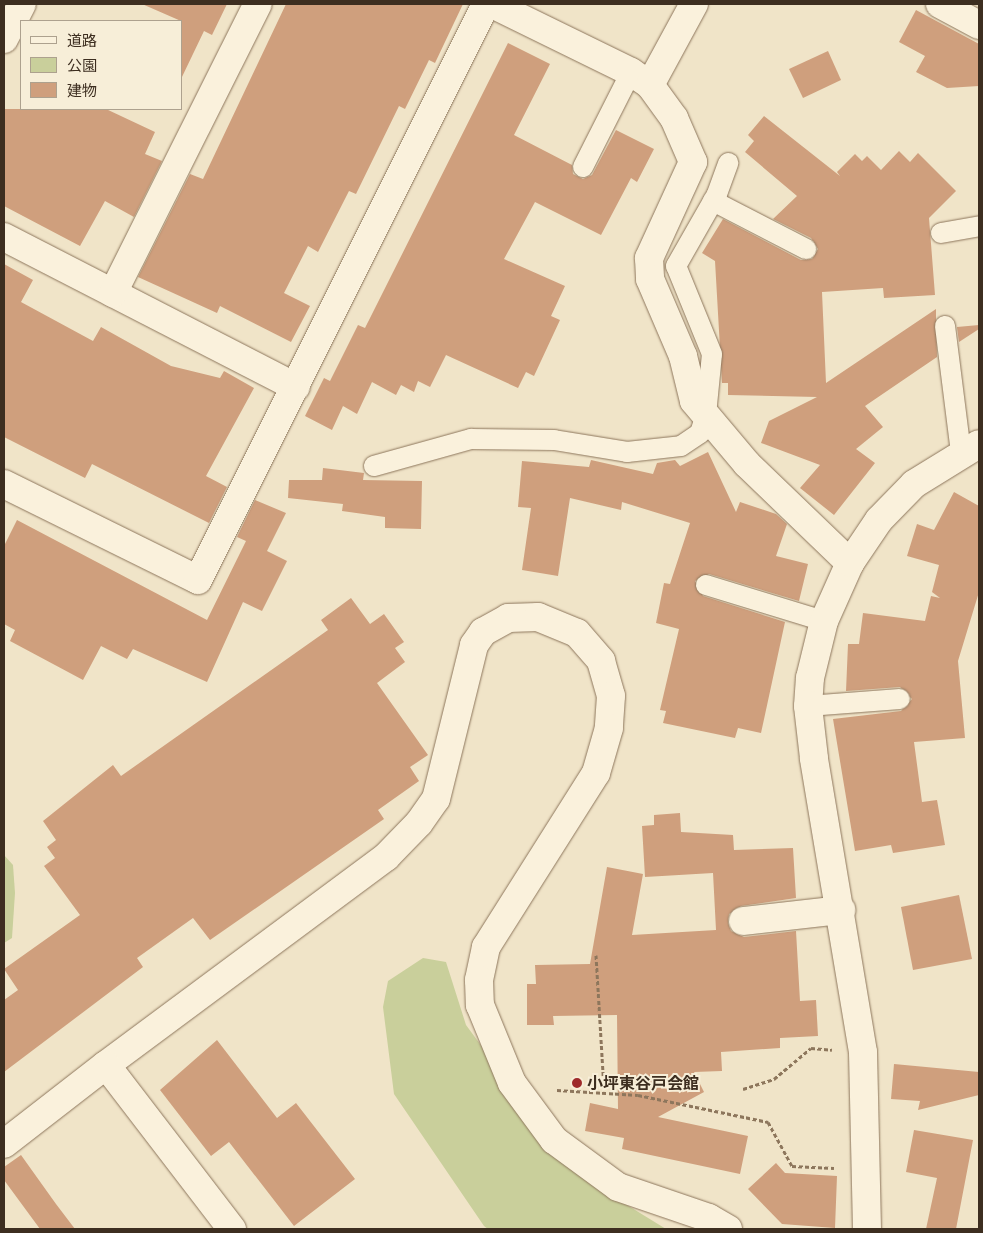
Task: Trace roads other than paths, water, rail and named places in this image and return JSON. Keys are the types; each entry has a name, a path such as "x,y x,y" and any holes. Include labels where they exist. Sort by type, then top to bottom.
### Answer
{"street":[{"path":"4,39 22,4"},
{"path":"113,293 258,4"},
{"path":"4,484 198,580 486,4"},
{"path":"492,4 641,78 674,118 694,162 649,258 650,279 680,347 694,401 747,464 850,563"},
{"path":"641,78 694,4"},
{"path":"940,4 979,25"},
{"path":"4,237 296,387"},
{"path":"867,1229 863,1052 808,706 824,621 850,563 879,520 914,484 970,448"},
{"path":"4,1144 106,1065 386,857 419,823 436,799 474,645 483,632 508,618 538,617 577,633 592,648 607,676 611,711 596,773 486,947 479,980 480,1005 512,1083 554,1140 618,1187 709,1218 728,1229"},
{"path":"743,921 841,910"},
{"path":"106,1065 232,1229"}],"lane":[{"path":"583,167 641,78"},
{"path":"374,466 470,439 554,440 627,452 681,446 700,433 706,416 712,354 676,266 713,201 728,163"},
{"path":"713,201 806,249"},
{"path":"941,233 979,226"},
{"path":"945,326 970,448"},
{"path":"706,585 824,621"},
{"path":"808,706 900,699"}],"place":[{"name":"小坪東谷戸会館","path":"577,1083"}]}
